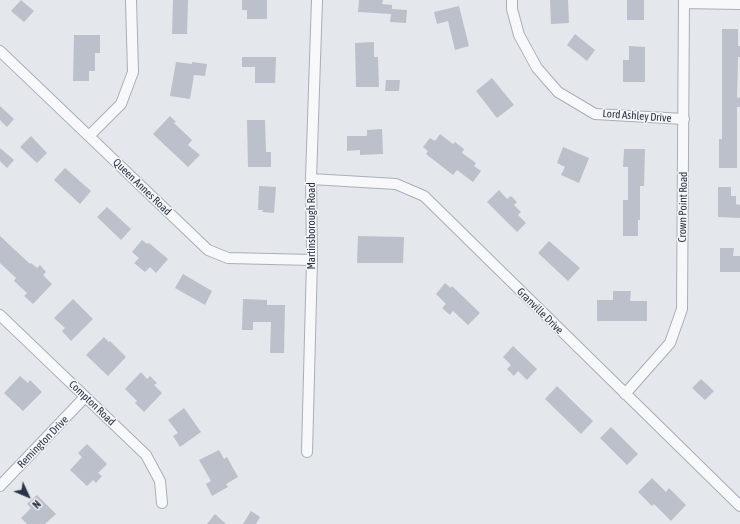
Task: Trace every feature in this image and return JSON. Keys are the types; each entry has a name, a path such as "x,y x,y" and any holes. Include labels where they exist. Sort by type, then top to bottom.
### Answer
{"street":[{"path":"89,136 122,104 133,72 131,0"},
{"name":"Martinsborough Road","path":"307,452 312,260 311,179 316,0"},
{"name":"Lord Ashley Drive","path":"512,0 512,9 519,35 537,68 558,92 595,114 684,119"},
{"path":"684,1 740,4"},
{"name":"Crown Point Road","path":"625,394 670,343 682,309 684,1"},
{"name":"Queen Annes Road","path":"0,51 208,250 228,258 312,260"},
{"name":"Granville Drive","path":"311,179 396,184 424,196 740,506"},
{"name":"Compton Road","path":"0,315 146,454 160,481 162,503"},
{"name":"Remington Drive","path":"0,486 85,397"}],"building":[{"path":"21,0 34,11 24,22 11,11"},
{"path":"173,0 188,0 187,34 172,34"},
{"path":"242,0 267,0 267,19 247,19 247,10 242,10"},
{"path":"359,0 383,0 382,4 392,5 392,9 407,10 406,23 390,22 391,14 358,12"},
{"path":"550,0 568,0 569,23 551,24"},
{"path":"627,0 644,0 644,20 627,20"},
{"path":"459,6 469,46 455,50 448,21 437,24 434,12"},
{"path":"722,29 738,29 738,46 740,46 740,57 738,57 737,98 740,97 740,107 737,107 737,168 719,168 719,139 722,139"},
{"path":"575,34 595,50 587,61 567,45"},
{"path":"74,35 100,35 100,53 95,53 95,71 89,71 89,81 73,81"},
{"path":"374,42 374,57 378,57 379,87 356,87 355,43"},
{"path":"629,46 645,47 645,82 623,82 623,60 629,60"},
{"path":"242,57 276,57 275,83 255,83 255,67 242,67"},
{"path":"176,62 207,64 205,76 194,75 190,99 170,96"},
{"path":"492,78 514,105 497,118 476,91"},
{"path":"386,80 400,80 399,91 385,91"},
{"path":"0,106 14,119 7,127 0,120"},
{"path":"170,116 176,122 174,123 192,140 188,145 200,155 188,167 153,134"},
{"path":"247,120 265,120 266,152 271,152 271,167 248,167"},
{"path":"382,129 383,154 360,155 360,150 347,151 347,136 367,136 367,130"},
{"path":"440,134 453,144 455,142 464,149 462,153 476,163 474,166 481,171 473,182 457,170 453,175 426,154 428,151 423,147 430,138 435,141"},
{"path":"31,136 47,153 37,163 20,147"},
{"path":"563,147 589,158 579,183 561,175 565,167 557,163"},
{"path":"0,148 14,160 7,168 0,161"},
{"path":"624,149 645,149 644,186 640,186 640,220 638,220 638,236 623,236 623,200 628,200 628,167 623,167"},
{"path":"65,168 91,191 80,204 54,180"},
{"path":"259,186 276,187 274,213 262,212 263,210 258,210"},
{"path":"718,187 731,187 731,196 736,196 736,204 740,205 740,218 718,217"},
{"path":"499,190 507,199 511,196 517,202 514,205 521,212 518,215 526,223 517,232 487,202"},
{"path":"107,207 131,229 121,240 97,217"},
{"path":"0,236 30,264 31,263 37,268 40,265 46,272 43,275 52,284 33,304 24,296 27,293 14,281 16,278 0,263"},
{"path":"358,236 404,237 403,263 357,263"},
{"path":"142,240 147,244 149,243 168,259 156,273 150,267 145,272 134,263 139,258 132,252"},
{"path":"549,241 580,268 568,281 538,253"},
{"path":"720,248 734,248 733,256 740,256 740,272 720,272"},
{"path":"183,274 212,291 205,305 175,288"},
{"path":"445,283 451,288 452,286 480,313 468,325 453,311 450,315 442,308 446,304 436,294"},
{"path":"613,291 631,291 630,301 647,301 647,321 597,321 597,300 613,300"},
{"path":"73,299 93,319 71,341 62,331 65,328 54,318"},
{"path":"243,299 267,300 267,305 285,305 284,353 270,353 271,322 253,322 253,330 242,330"},
{"path":"104,337 126,357 108,376 86,355"},
{"path":"513,346 537,369 527,380 518,371 514,376 507,369 511,365 503,357"},
{"path":"141,372 147,379 150,376 157,383 154,385 162,393 144,412 135,403 137,401 125,389"},
{"path":"20,376 28,383 30,380 42,392 23,411 4,393"},
{"path":"701,379 714,391 705,400 692,388"},
{"path":"557,386 593,421 581,434 545,399"},
{"path":"184,408 201,432 180,447 173,436 178,433 168,420"},
{"path":"611,427 638,454 627,465 600,438"},
{"path":"87,444 107,464 98,473 102,476 96,483 93,480 87,486 70,470 82,457 78,453"},
{"path":"219,450 224,459 227,457 238,477 226,484 228,487 212,496 206,484 211,481 199,460"},
{"path":"652,478 666,492 669,488 686,505 671,521 654,504 652,506 638,492"},
{"path":"37,495 56,514 45,524 27,524 21,518 31,508 27,504"},
{"path":"251,511 260,517 256,524 243,524"},
{"path":"215,514 226,524 207,524"}]}
